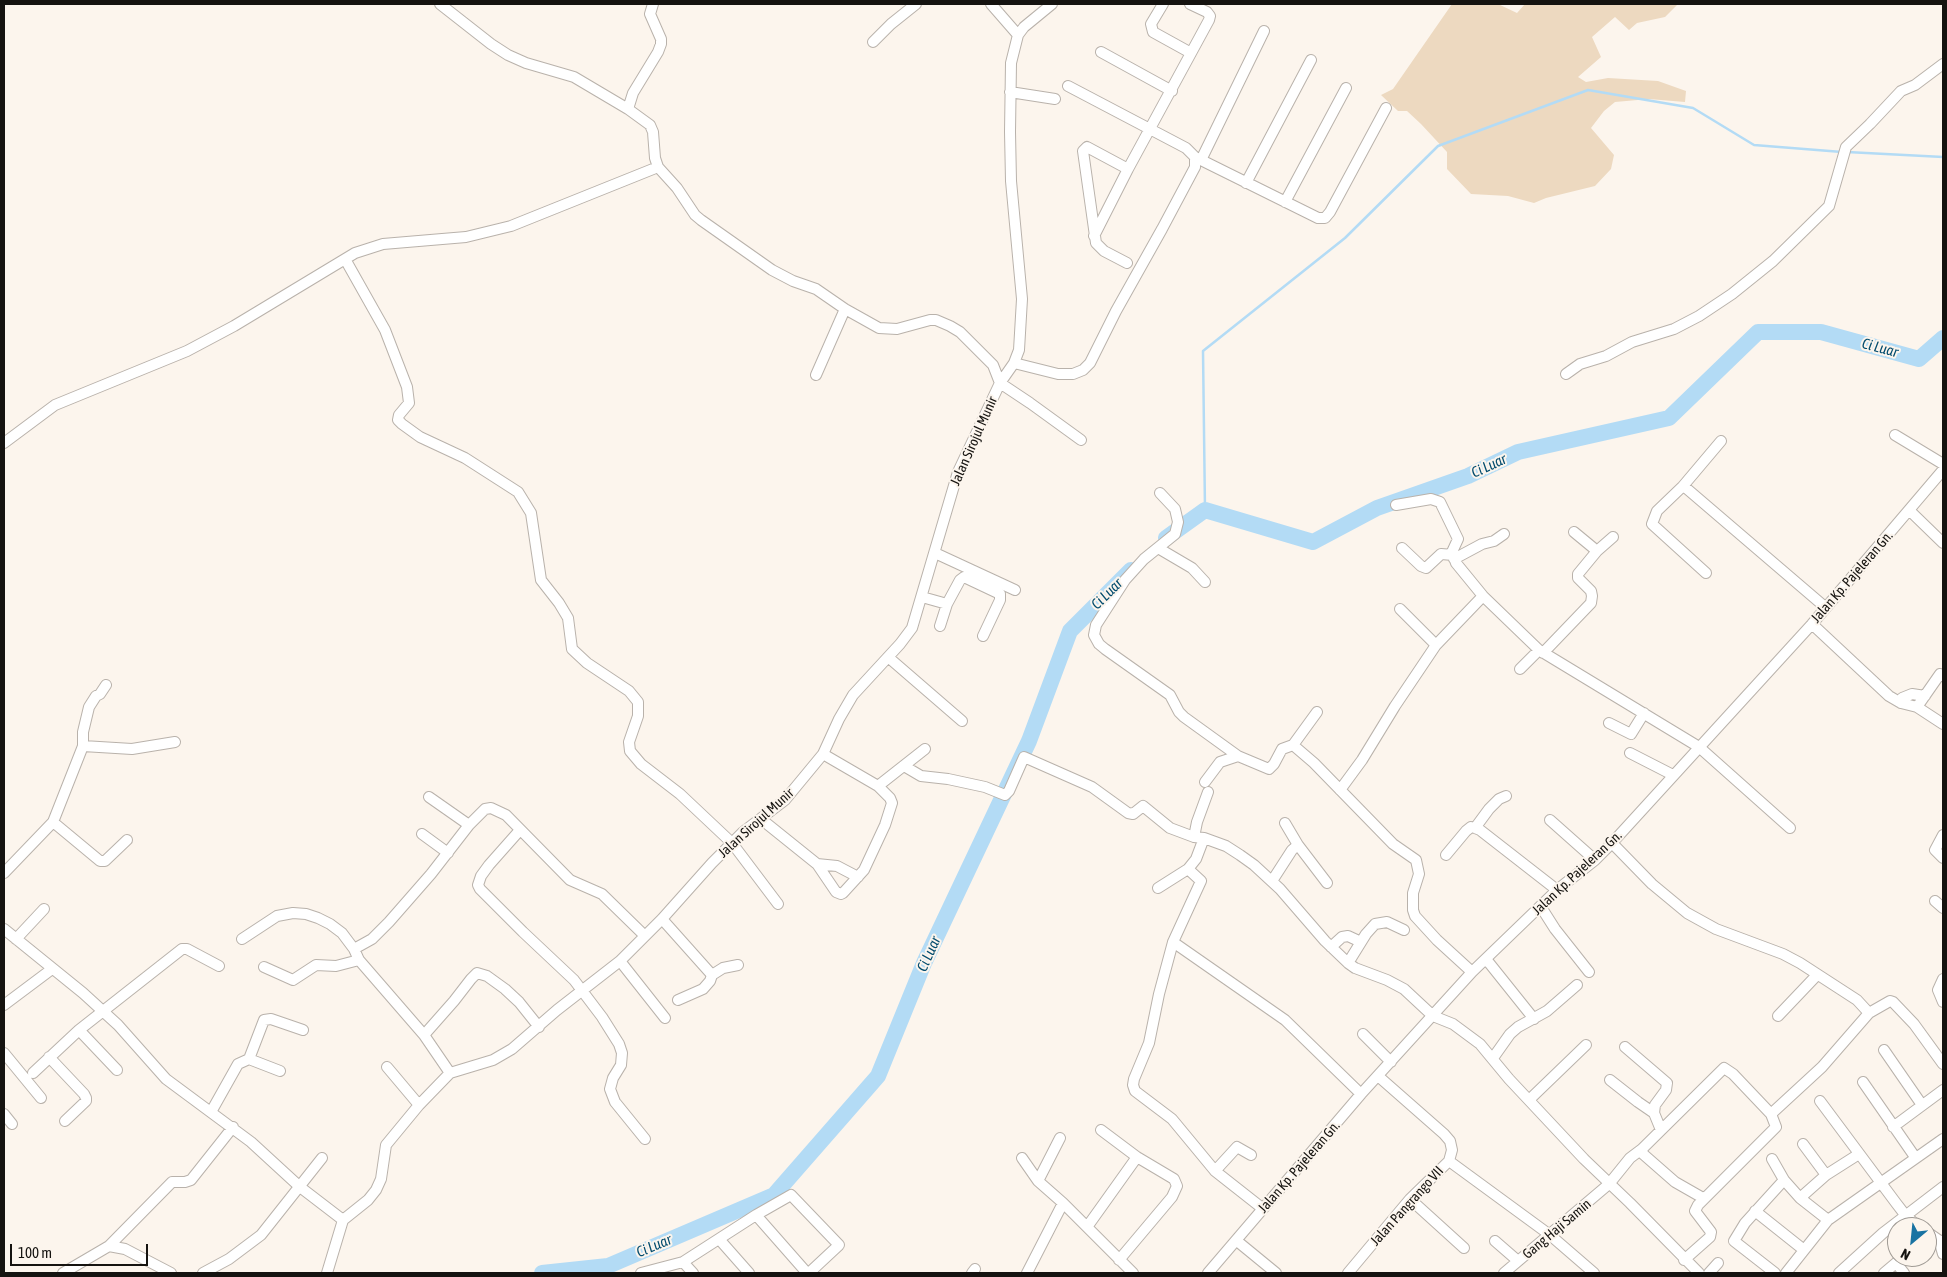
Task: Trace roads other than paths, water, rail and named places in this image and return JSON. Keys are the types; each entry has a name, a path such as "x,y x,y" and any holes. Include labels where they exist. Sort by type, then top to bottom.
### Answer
{"street":[{"path":"440,4 508,55 526,63 574,77 628,109 650,125 653,132 655,158 658,167 677,188 701,220 772,270 793,281 816,289 845,309 879,328 897,328 936,320 960,332 993,365 1000,383 1030,402 1081,440"},
{"path":"628,109 633,93 661,44 661,39 650,14 653,4"},
{"path":"874,42 891,24 916,4"},
{"path":"991,4 1018,35 1024,27 1052,4"},
{"path":"1163,4 1151,24 1153,32 1191,53"},
{"path":"1094,236 1128,169 1210,20 1207,12 1190,4"},
{"path":"1014,363 1058,374 1073,374 1083,370 1090,363 1116,311 1195,167 1264,31"},
{"name":"Jalan Sirojul Munir","path":"343,1220 368,1200 376,1190 381,1179 386,1145 419,1105 450,1073 502,1056 620,961 662,919 732,843 785,800 823,754 853,694 912,628 958,472 1000,383 1014,363 1020,342 1022,299 1012,182 1010,92 1011,64 1018,35"},
{"path":"1101,52 1172,91"},
{"path":"1246,183 1311,60"},
{"path":"1566,374 1580,364 1606,356 1632,342 1674,329 1700,316 1732,294 1773,261 1829,206 1846,147 1902,91 1915,85 1943,64"},
{"path":"1068,86 1186,148 1198,159 1318,218 1325,218 1330,212 1386,108"},
{"path":"1285,202 1346,88"},
{"path":"1010,92 1055,99"},
{"path":"1127,263 1099,247 1094,236 1084,148 1088,147 1128,169"},
{"path":"4,443 55,405 187,351 234,326 355,253 383,244 466,236 510,226 658,167"},
{"path":"1090,202 1107,210"},
{"path":"345,259 386,330 407,387 410,402 399,415 398,420 420,437 465,458 518,492 531,513 541,580 568,618 572,649 594,669 629,692 638,702 638,716 629,742 630,751 641,764 680,794 732,843 778,904"},
{"path":"816,375 845,309"},
{"path":"1896,435 1943,464"},
{"path":"1706,573 1652,524 1657,511 1683,486 1721,441"},
{"name":"Jalan Kp. Pajeleran Gn.","path":"1208,1273 1361,1094 1472,972 1541,908 1557,890 1595,860 1612,843 1812,624 1943,470"},
{"path":"1683,486 1825,607"},
{"path":"1160,493 1175,510 1176,529 1169,540 1144,559 1125,580 1096,625 1094,635 1099,644 1170,695 1179,712 1184,717 1238,756 1269,769 1282,750 1293,745 1317,712"},
{"path":"1396,505 1431,499 1440,502 1458,539 1454,557"},
{"path":"1909,510 1943,542"},
{"path":"1574,532 1597,551"},
{"path":"1454,557 1477,546 1494,541 1504,534"},
{"path":"1520,669 1591,604 1591,591 1577,576 1579,571 1597,551 1613,537"},
{"path":"1158,548 1192,568 1205,582"},
{"path":"1402,548 1421,566 1426,568 1442,554 1454,557 1483,596 1541,651 1699,747 1790,828"},
{"path":"935,553 1015,590"},
{"path":"940,626 947,604 964,577 1000,594 1000,600 984,636"},
{"path":"1340,790 1362,760 1395,706 1436,646 1483,596"},
{"path":"922,597 947,604"},
{"path":"1400,609 1436,646"},
{"path":"1812,624 1889,696 1901,703 1917,706 1943,724"},
{"path":"888,657 962,721"},
{"path":"1917,706 1942,673"},
{"path":"4,874 53,822 83,746 83,732 89,707 106,685"},
{"path":"1901,703 1902,698 1912,694 1925,696"},
{"path":"1610,724 1631,734 1644,714"},
{"path":"83,746 132,749 175,742"},
{"path":"1293,745 1314,763 1393,844 1416,860 1420,874 1413,893 1415,916 1437,940 1472,972"},
{"path":"878,786 925,750"},
{"path":"761,819 817,864 838,894 843,893 864,870 877,844 891,808 890,798 878,786 823,754"},
{"path":"1630,754 1673,776"},
{"path":"1158,888 1188,870 1196,859 1199,837 1197,822 1206,787 1220,762 1238,756"},
{"path":"904,766 921,776 943,778 985,787 1005,795 1009,791 1024,757 1092,787 1128,814 1133,814 1143,806 1167,826 1226,846 1272,881 1331,947 1348,963 1355,968 1387,980 1404,989 1433,1016 1453,1024 1467,1034 1493,1058 1509,1078 1609,1184 1630,1203 1696,1272"},
{"path":"1475,828 1489,809 1499,799 1506,796"},
{"path":"429,797 469,826"},
{"path":"354,949 372,939 383,928 448,854 469,826 485,809 492,808 506,815 570,880 602,894 645,936"},
{"path":"1550,820 1595,860"},
{"path":"53,822 100,861 105,861 127,840"},
{"path":"1285,823 1298,844 1327,882"},
{"path":"1446,855 1466,831 1471,827 1475,828 1557,890"},
{"path":"520,830 489,865 481,876 478,885 583,991 611,1031 622,1053 621,1065 613,1078 610,1090 615,1102 645,1138"},
{"path":"422,834 448,854"},
{"path":"1943,835 1935,850 1943,858"},
{"path":"1612,843 1652,884 1687,913 1716,929 1783,954 1857,1000 1868,1013"},
{"path":"1272,881 1298,844"},
{"path":"817,864 837,866 858,877"},
{"path":"1188,870 1201,881 1173,942 1159,994 1149,1044 1134,1078 1133,1085 1135,1091 1172,1119 1215,1171 1262,1208"},
{"path":"1541,908 1555,930 1589,972"},
{"path":"16,939 44,909"},
{"path":"242,939 277,916 293,913 306,914 330,924 342,933 354,949 359,960 424,1035 450,1073"},
{"path":"662,919 712,975"},
{"path":"1348,963 1372,926 1381,922 1387,922 1404,930"},
{"path":"4,929 83,993 131,1038 166,1079 265,1153 300,1187 343,1220 327,1273"},
{"path":"1331,947 1342,937 1348,936 1361,942"},
{"path":"1173,942 1285,1020 1361,1094"},
{"path":"33,1073 79,1030 152,971 184,948 219,966"},
{"path":"1486,959 1534,1019"},
{"path":"264,967 293,980 316,965 336,966 359,960"},
{"path":"620,961 665,1018"},
{"path":"678,1000 703,989 710,982 712,975 723,968 738,966"},
{"path":"4,1005 52,969"},
{"path":"424,1035 477,973 488,976 505,988 539,1027"},
{"path":"1778,1016 1817,975"},
{"path":"1943,979 1938,990 1943,1002"},
{"path":"1493,1058 1510,1034 1518,1027 1547,1011 1577,986"},
{"path":"1684,1260 1710,1237 1711,1232 1695,1211 1703,1198 1775,1129 1776,1125 1771,1114 1822,1067 1868,1013 1893,1002 1914,1024 1943,1064"},
{"path":"249,1059 264,1020 271,1019 303,1030"},
{"path":"79,1030 116,1070"},
{"path":"1363,1034 1391,1062"},
{"path":"1530,1099 1586,1045"},
{"path":"1625,1047 1667,1083 1666,1090 1655,1105 1654,1113 1661,1130"},
{"path":"1884,1050 1922,1105"},
{"path":"4,1053 41,1098"},
{"path":"49,1057 86,1098 86,1101 64,1121"},
{"path":"211,1112 240,1062 249,1059 280,1071"},
{"path":"387,1067 419,1105"},
{"name":"Gang Haji Samin","path":"1504,1273 1609,1184 1630,1158 1642,1149 1724,1068 1733,1074 1771,1114"},
{"name":"Jalan Pangrango VII","path":"1348,1273 1410,1199 1449,1161 1452,1150 1450,1141 1444,1134 1378,1076"},
{"path":"1610,1080 1654,1113"},
{"path":"1863,1082 1915,1157"},
{"path":"1894,1127 1943,1090"},
{"path":"1820,1101 1906,1216"},
{"path":"4,1114 12,1124"},
{"path":"63,1273 109,1246 170,1183 191,1180 233,1128"},
{"path":"1101,1130 1137,1157 1174,1179 1176,1183 1176,1190 1119,1260"},
{"path":"1038,1181 1060,1138"},
{"path":"1786,1273 1828,1220 1943,1139"},
{"path":"1803,1144 1826,1175"},
{"path":"1215,1171 1238,1146 1251,1155"},
{"path":"1642,1149 1643,1154 1675,1182 1703,1198"},
{"path":"1800,1198 1826,1175 1859,1154"},
{"path":"1087,1227 1137,1157"},
{"path":"203,1273 229,1259 261,1236 322,1158"},
{"path":"1022,1158 1038,1181 1063,1203 1133,1273"},
{"path":"1772,1160 1784,1180 1800,1198 1828,1220"},
{"path":"1449,1161 1550,1235 1594,1273"},
{"path":"1775,1273 1734,1241 1745,1223 1784,1180"},
{"path":"1839,1273 1859,1254 1943,1187"},
{"path":"641,1273 683,1262 756,1215 791,1195 839,1245 808,1273 756,1215"},
{"path":"1410,1199 1464,1248"},
{"path":"1027,1273 1063,1203"},
{"path":"1755,1211 1804,1250"},
{"path":"719,1239 749,1273"},
{"path":"1496,1240 1518,1261"},
{"path":"1237,1241 1276,1273"},
{"path":"1941,1242 1943,1254"},
{"path":"109,1246 124,1248 171,1273"},
{"path":"683,1262 693,1273"},
{"path":"1709,1273 1718,1262"}],"waterway":[{"path":"1205,510 1203,351 1345,238 1438,146 1588,90 1693,108 1754,145 1842,152"},
{"path":"1847,152 1943,157"},
{"name":"Ci Luar","path":"1166,538 1205,510 1313,542 1377,508 1468,476 1518,452 1669,418 1758,332 1821,332 1919,359 1943,338"},
{"name":"Ci Luar","path":"542,1273 608,1266 774,1195 878,1076 924,963 1029,741 1070,631 1131,570"}]}
